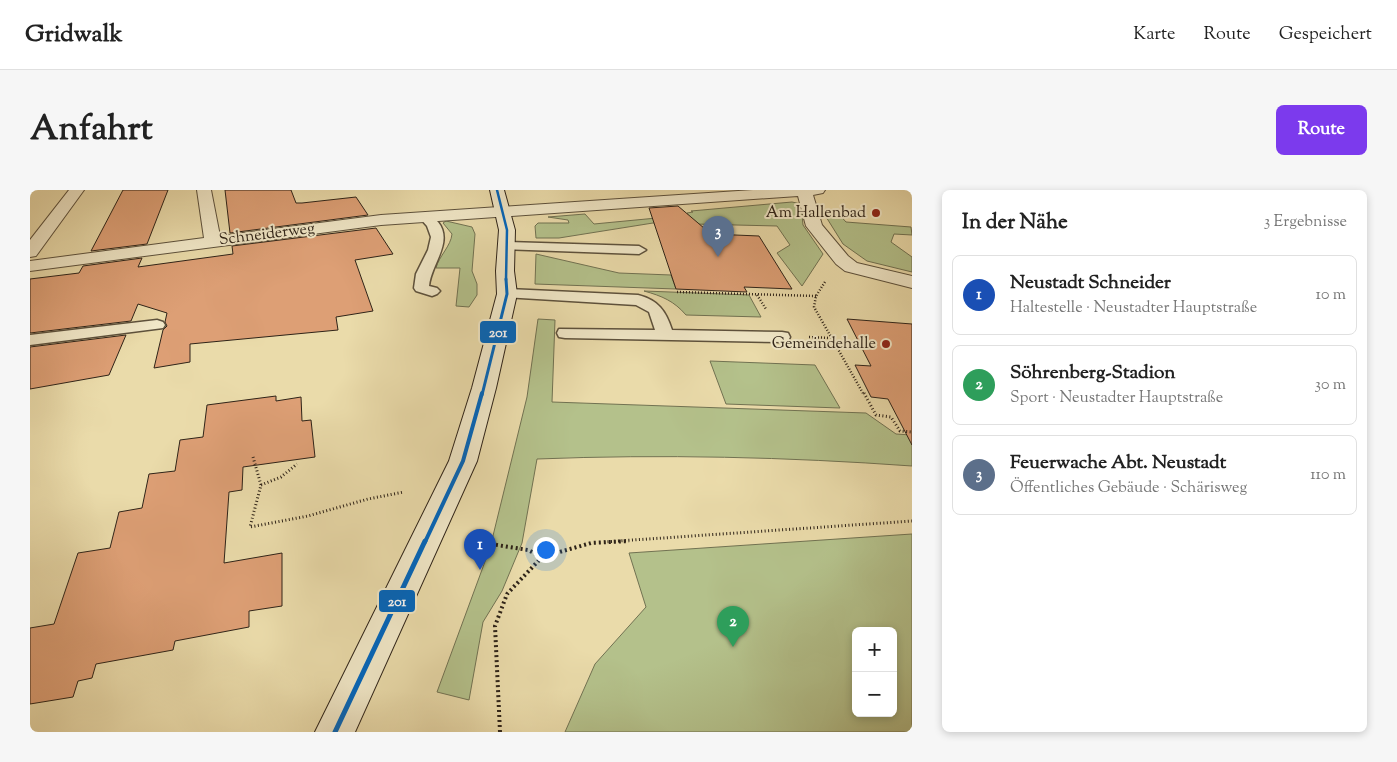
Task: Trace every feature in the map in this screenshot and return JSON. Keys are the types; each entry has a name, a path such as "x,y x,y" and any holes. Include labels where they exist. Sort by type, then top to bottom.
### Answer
{"street":[{"path":"30,252 77,190"},
{"path":"204,190 213,242"},
{"path":"809,190 814,226 842,260 851,267 865,272 912,282"},
{"name":"Schneiderweg","path":"30,266 381,220 425,217 501,201 809,190"},
{"path":"336,732 463,461 484,388 507,294 506,246 501,201"}],"lane":[{"path":"425,217 433,223 439,234 436,248 422,274 422,288 432,291"},
{"path":"506,246 639,250"},
{"path":"507,294 638,300 650,304 658,311 665,334"},
{"path":"30,340 157,325"},
{"path":"565,333 782,337"}],"path":[{"path":"842,260 816,296 814,307 876,415 891,417 900,431 912,432"},
{"path":"253,457 260,485 250,527 308,516 368,499 404,492"},
{"path":"260,485 281,477 297,464"},
{"path":"500,732 495,626 507,594 542,557 591,543 912,521"},
{"path":"490,544 528,550 542,557"}],"green space":[{"path":"792,202 801,204 803,225 823,254 802,286 777,253 790,245 777,226 653,223 559,238 536,238 535,226 538,223 569,223 568,220 548,217 585,214 594,224 688,215 687,213 693,212 691,211"},
{"path":"823,212 837,212 846,222 911,227 912,235 894,234 891,242 912,257 912,272 867,261 843,244"},
{"path":"446,221 472,227 475,234 472,271 477,284 477,295 469,307 456,306 460,268 436,268 452,234 443,223"},
{"path":"536,254 619,273 671,275 676,289 535,284"},
{"path":"644,291 749,295 761,317 686,315 667,300"},
{"path":"538,319 555,320 552,402 866,413 896,434 912,435 912,466 724,457 537,459 522,543 502,591 483,622 469,700 437,692 490,548 527,397"},
{"path":"710,361 815,365 840,408 726,404"},
{"path":"912,534 912,732 565,732 595,664 646,607 629,553"}],"building":[{"path":"123,190 168,190 147,244 91,251"},
{"path":"225,190 291,190 296,203 356,197 368,215 230,233"},
{"path":"678,206 711,234 759,236 792,289 744,287 747,292 676,289 649,208"},
{"path":"376,228 393,254 355,260 373,311 336,317 338,330 190,344 190,362 154,368 163,330 167,326 165,322 167,313 138,304 131,321 30,333 30,279 79,273 83,266 142,258 138,267 233,254 232,246"},
{"name":"Gemeindehalle","path":"847,319 912,324 912,445 888,399 871,397 855,365 871,366"},
{"path":"126,335 109,375 30,389 30,347"},
{"path":"276,396 276,401 301,397 302,421 311,420 315,457 243,467 242,490 229,492 224,563 282,553 282,606 249,611 249,627 175,641 173,650 96,664 92,678 78,681 73,697 30,704 30,628 54,624 78,553 110,548 119,512 142,508 149,474 175,471 180,440 203,437 207,405"}],"transit line":[{"name":"201","path":"335,732 463,461 484,388 507,294 505,271 507,230 497,190"}],"place":[{"name":"Am Hallenbad","path":"876,213"},
{"name":"Feuerwache Abt. Neustadt","path":"718,257"},
{"name":"Gemeindehalle","path":"886,344"},
{"name":"Neustadt Schneider","path":"480,570"},
{"name":"Söhrenberg-Stadion","path":"733,647"}]}
